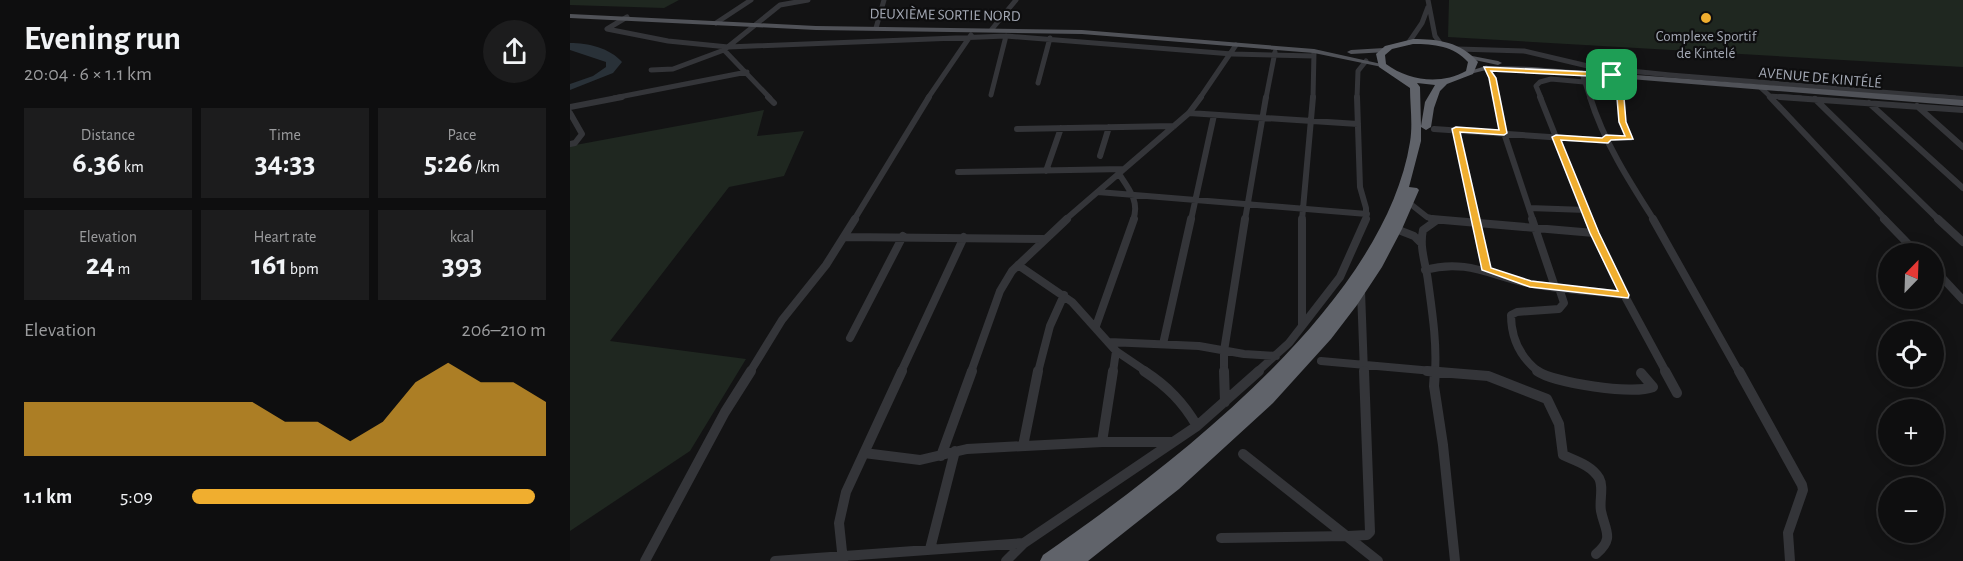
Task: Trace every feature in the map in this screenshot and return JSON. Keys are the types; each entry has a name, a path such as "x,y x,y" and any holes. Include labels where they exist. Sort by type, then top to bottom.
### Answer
{"highway":[{"path":"1409,42 1440,44 1458,49 1470,57 1473,62 1470,72 1445,81 1425,82 1404,78 1390,72 1382,65 1380,54 1384,50 1409,42"},
{"path":"1050,561 1122,510 1214,434 1277,373 1340,300 1376,246 1411,168 1418,108 1415,87 1404,78"},
{"path":"1073,561 1129,521 1235,430 1301,365 1361,291 1396,229 1408,202 1422,152 1427,109 1437,89 1445,81"}],"main road":[{"name":"DEUXIÈME SORTIE NORD","path":"570,16 756,25 972,32 992,29 1111,34 1316,53 1384,50"},
{"name":"DEUXIÈME SORTIE NORD","path":"1316,53 1382,65"},
{"name":"AVENUE DE KINTÉLÉ","path":"1470,57 1583,77 1612,75 1963,104"},
{"name":"AVENUE DE KINTÉLÉ","path":"1470,72 1486,69 1532,69"}],"street":[{"path":"716,22 751,0"},
{"path":"651,70 673,69 726,49 780,5 808,0"},
{"path":"876,28 884,0"},
{"path":"992,29 1016,0"},
{"path":"1428,0 1435,36 1440,44"},
{"path":"1409,42 1416,34 1428,8"},
{"path":"627,17 607,29 648,38 726,49 972,32 1232,54 1276,51 1262,118 1224,351 1225,402"},
{"path":"645,561 725,412 782,320 844,237 900,147 913,121 972,32"},
{"path":"991,95 1006,36"},
{"path":"1038,83 1050,38"},
{"path":"941,456 1000,291 1018,265 1043,239 1189,113 1232,54 1236,45"},
{"path":"726,49 774,103"},
{"path":"1458,49 1524,51 1592,67 1649,73 1963,99"},
{"path":"1302,326 1303,210 1316,53"},
{"path":"1006,561 1024,543 1197,426 1225,402 1276,356 1302,326 1347,266 1367,214 1360,187 1358,124 1358,73 1366,61"},
{"path":"1486,69 1492,78 1504,133 1536,229 1564,300 1559,309 1517,312 1511,315 1517,343 1526,362 1535,371 1548,377 1634,391 1649,391 1653,387 1652,384 1641,373"},
{"path":"570,107 747,72"},
{"path":"1434,129 1556,137 1630,138 1623,122 1621,98 1612,75"},
{"path":"1677,393 1624,295 1594,233 1537,84 1547,79 1583,77 1607,139 1624,174 1659,227 1800,478 1803,490 1785,538 1790,561"},
{"path":"1760,87 1797,123 1803,133 1908,243"},
{"path":"1769,96 1963,110"},
{"path":"1815,99 1963,242"},
{"path":"1869,103 1963,188"},
{"path":"1917,106 1963,147"},
{"path":"570,113 582,134 575,143 570,144"},
{"path":"1189,113 1358,124"},
{"path":"1163,344 1214,115"},
{"path":"1017,129 1174,126"},
{"path":"1100,156 1109,127"},
{"path":"1046,171 1061,128"},
{"path":"1456,129 1472,210 1478,223 1486,270"},
{"path":"958,172 1121,172"},
{"path":"1096,326 1137,210 1133,195 1121,172"},
{"path":"1098,192 1367,214"},
{"path":"1408,202 1427,217 1437,220 1594,233"},
{"path":"1529,208 1586,210"},
{"path":"1437,220 1423,230 1420,242 1436,355 1434,371 1455,561"},
{"path":"1396,229 1414,236 1420,242"},
{"path":"850,338 903,236"},
{"path":"844,237 1043,239"},
{"path":"844,558 838,531 846,486 864,453 964,237"},
{"path":"1018,265 1064,295 1096,326 1116,351 1164,384 1186,407 1197,426"},
{"path":"1425,270 1451,265 1486,270 1524,283 1624,295"},
{"path":"1944,280 1963,300"},
{"path":"1221,538 1367,535 1371,529 1361,291"},
{"path":"1023,446 1048,331 1056,306 1064,295"},
{"path":"1109,342 1199,346 1276,356"},
{"path":"1102,442 1116,351"},
{"path":"1321,361 1494,378 1533,392 1550,402 1559,424 1563,455 1588,466 1600,480 1602,512 1608,528 1605,546 1596,554"},
{"path":"864,453 920,460 955,451 1023,446 1102,442 1172,442"},
{"path":"930,549 955,451"},
{"path":"1243,454 1378,561"},
{"path":"775,561 844,558 930,549 1024,543"}],"shaded area":[{"path":"570,0 679,0 664,8 570,5"},
{"name":"Complexe Sportif de Kintelé","path":"1449,0 1963,0 1963,67 1448,37"},
{"path":"570,43 598,47 611,53 622,62 613,73 570,90 570,84 593,76 606,67 606,62 570,50"},
{"path":"764,110 757,136 804,131 784,176 729,187 610,341 746,359 690,451 570,531 570,146"}],"place":[{"name":"Complexe Sportif de Kintelé","path":"1706,18"}],"route":[{"path":"1486,69 1532,69 1612,75 1621,98 1622,120 1630,138 1606,138 1608,141 1556,137 1594,233 1624,295 1524,283 1486,270 1478,223 1472,210 1456,129 1504,133 1492,78 1486,69"}]}
